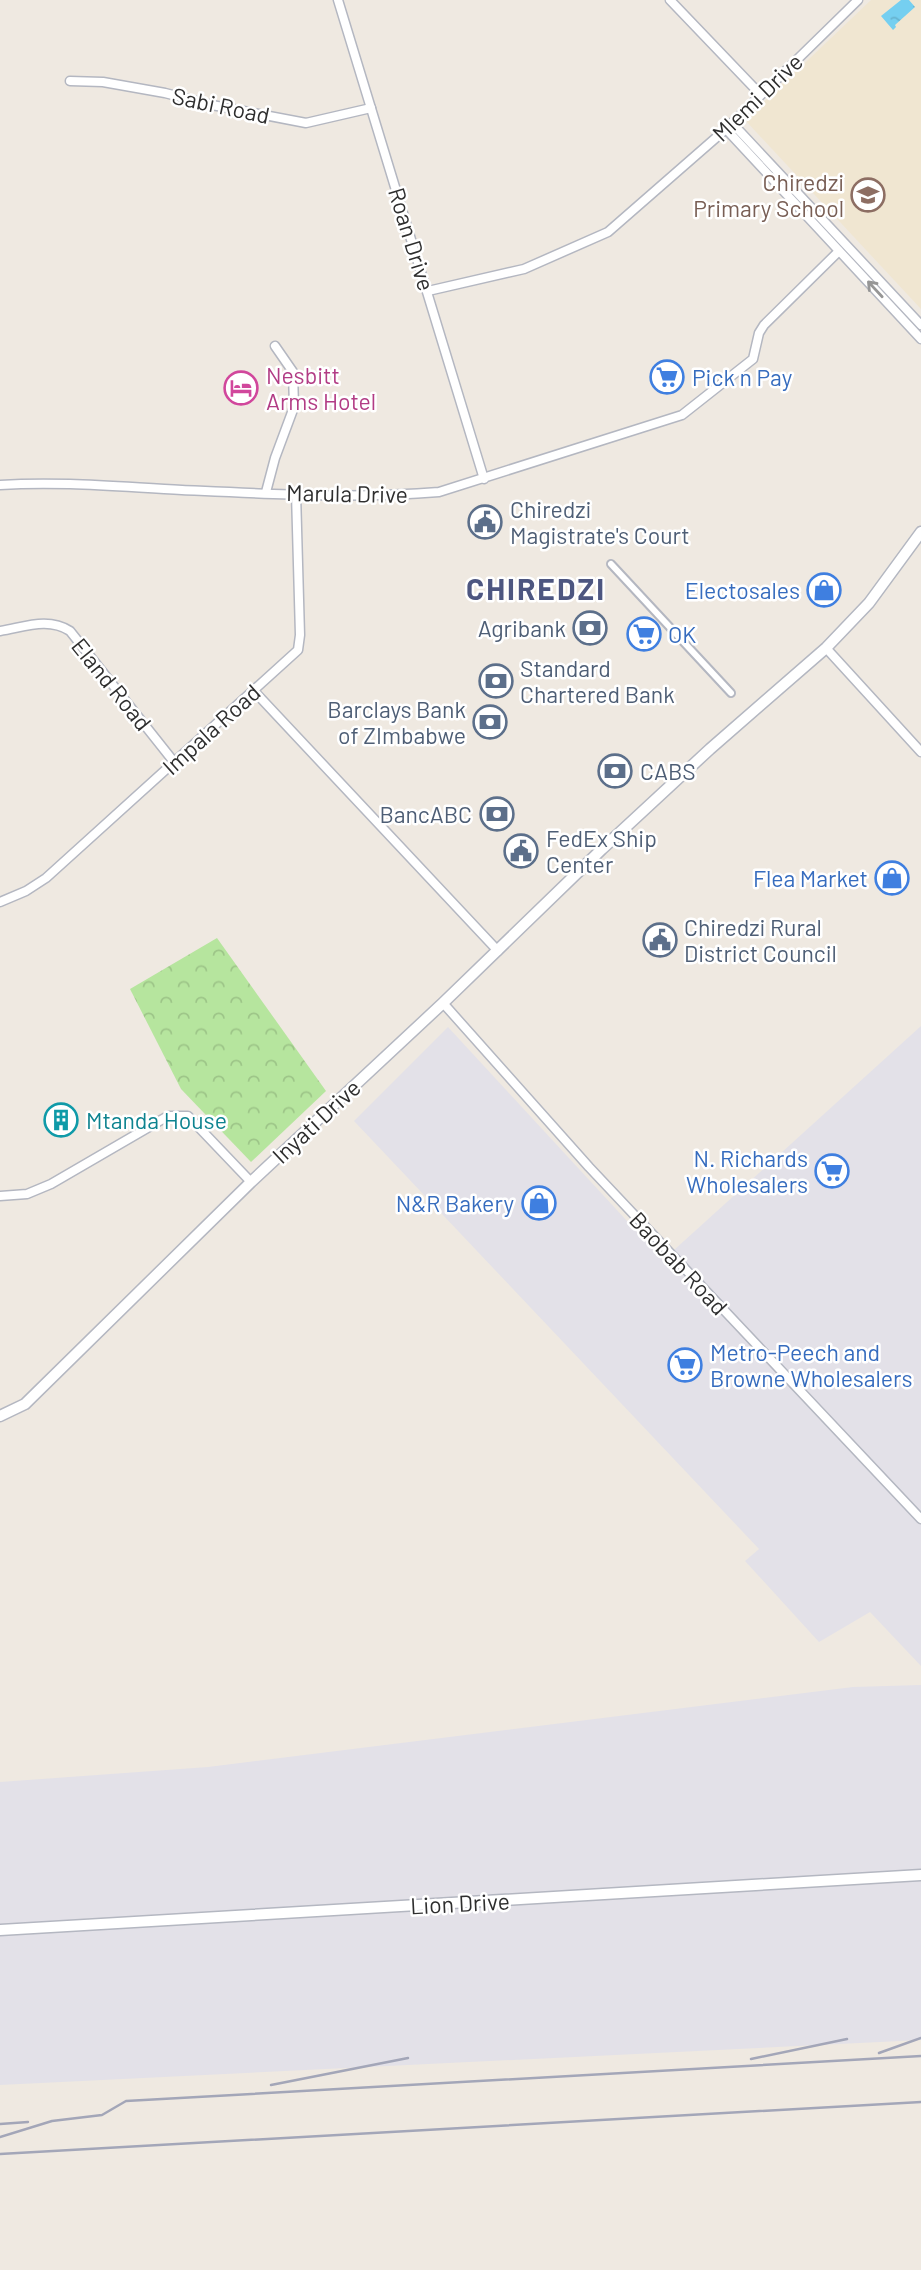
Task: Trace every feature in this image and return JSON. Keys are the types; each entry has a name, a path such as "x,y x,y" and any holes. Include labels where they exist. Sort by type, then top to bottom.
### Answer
{"street":[{"name":"Roan Drive","path":"338,0 484,479"},
{"path":"670,0 760,94"},
{"name":"Mlemi Drive","path":"428,291 524,269 608,232 729,126 858,0"},
{"name":"Sabi Road","path":"70,81 103,82 165,93 306,123 371,108"},
{"path":"729,126 921,339"},
{"path":"729,126 921,325"},
{"name":"Marula Drive","path":"0,485 68,482 296,493 410,495 439,492 682,415 753,359 759,333 764,325 839,251"},
{"path":"267,492 275,458 295,407 293,372 275,346"},
{"name":"Impala Road","path":"0,902 26,891 46,877 298,650 296,493"},
{"name":"Inyati Drive","path":"0,1416 25,1404 251,1182 710,749 826,648 869,603 921,532"},
{"path":"611,564 732,692"},
{"name":"Eland Road","path":"0,631 51,622 70,631 174,762"},
{"path":"826,648 921,752"},
{"path":"254,691 498,951"},
{"name":"Baobab Road","path":"443,1003 589,1167 921,1518"},
{"path":"0,1196 27,1194 51,1184 168,1116 188,1116 251,1182"},
{"name":"Lion Drive","path":"0,1930 921,1875"}],"shaded area":[{"name":"Chiredzi Primary School","path":"871,0 921,0 921,309 745,120"},
{"path":"921,1026 921,1666 870,1612 819,1642 745,1561 759,1549 354,1121 448,1027 663,1260"},
{"path":"921,1685 921,2040 0,2085 0,1782 208,1767 853,1687"}],"green space":[{"path":"217,938 326,1091 251,1162 181,1089 130,989"}],"water":[{"path":"901,0 909,0 915,7 893,30 881,16"}],"railway":[{"path":"879,2053 921,2038"},
{"path":"751,2059 847,2039"},
{"path":"0,2137 52,2121 102,2115 126,2101 921,2056"},
{"path":"271,2085 408,2058"},
{"path":"0,2154 921,2102"},
{"path":"0,2124 28,2122"}],"place":[{"name":"Chiredzi Primary School","path":"868,195"},
{"name":"Pick n Pay","path":"667,377"},
{"name":"Nesbitt Arms Hotel","path":"241,388"},
{"name":"Chiredzi Magistrate's Court","path":"485,522"},
{"name":"Electosales","path":"824,590"},
{"name":"Agribank","path":"590,628"},
{"name":"OK","path":"644,634"},
{"name":"Standard Chartered Bank","path":"496,681"},
{"name":"Barclays Bank of ZImbabwe","path":"490,722"},
{"name":"CABS","path":"615,771"},
{"name":"BancABC","path":"497,814"},
{"name":"FedEx Ship Center","path":"521,851"},
{"name":"Flea Market","path":"892,878"},
{"name":"Chiredzi Rural District Council","path":"660,940"},
{"name":"Mtanda House","path":"61,1120"},
{"name":"N. Richards Wholesalers","path":"832,1171"},
{"name":"N&R Bakery","path":"539,1203"},
{"name":"Metro-Peech and Browne Wholesalers","path":"685,1365"}],"district":[{"name":"CHIREDZI","path":"536,588"}]}
